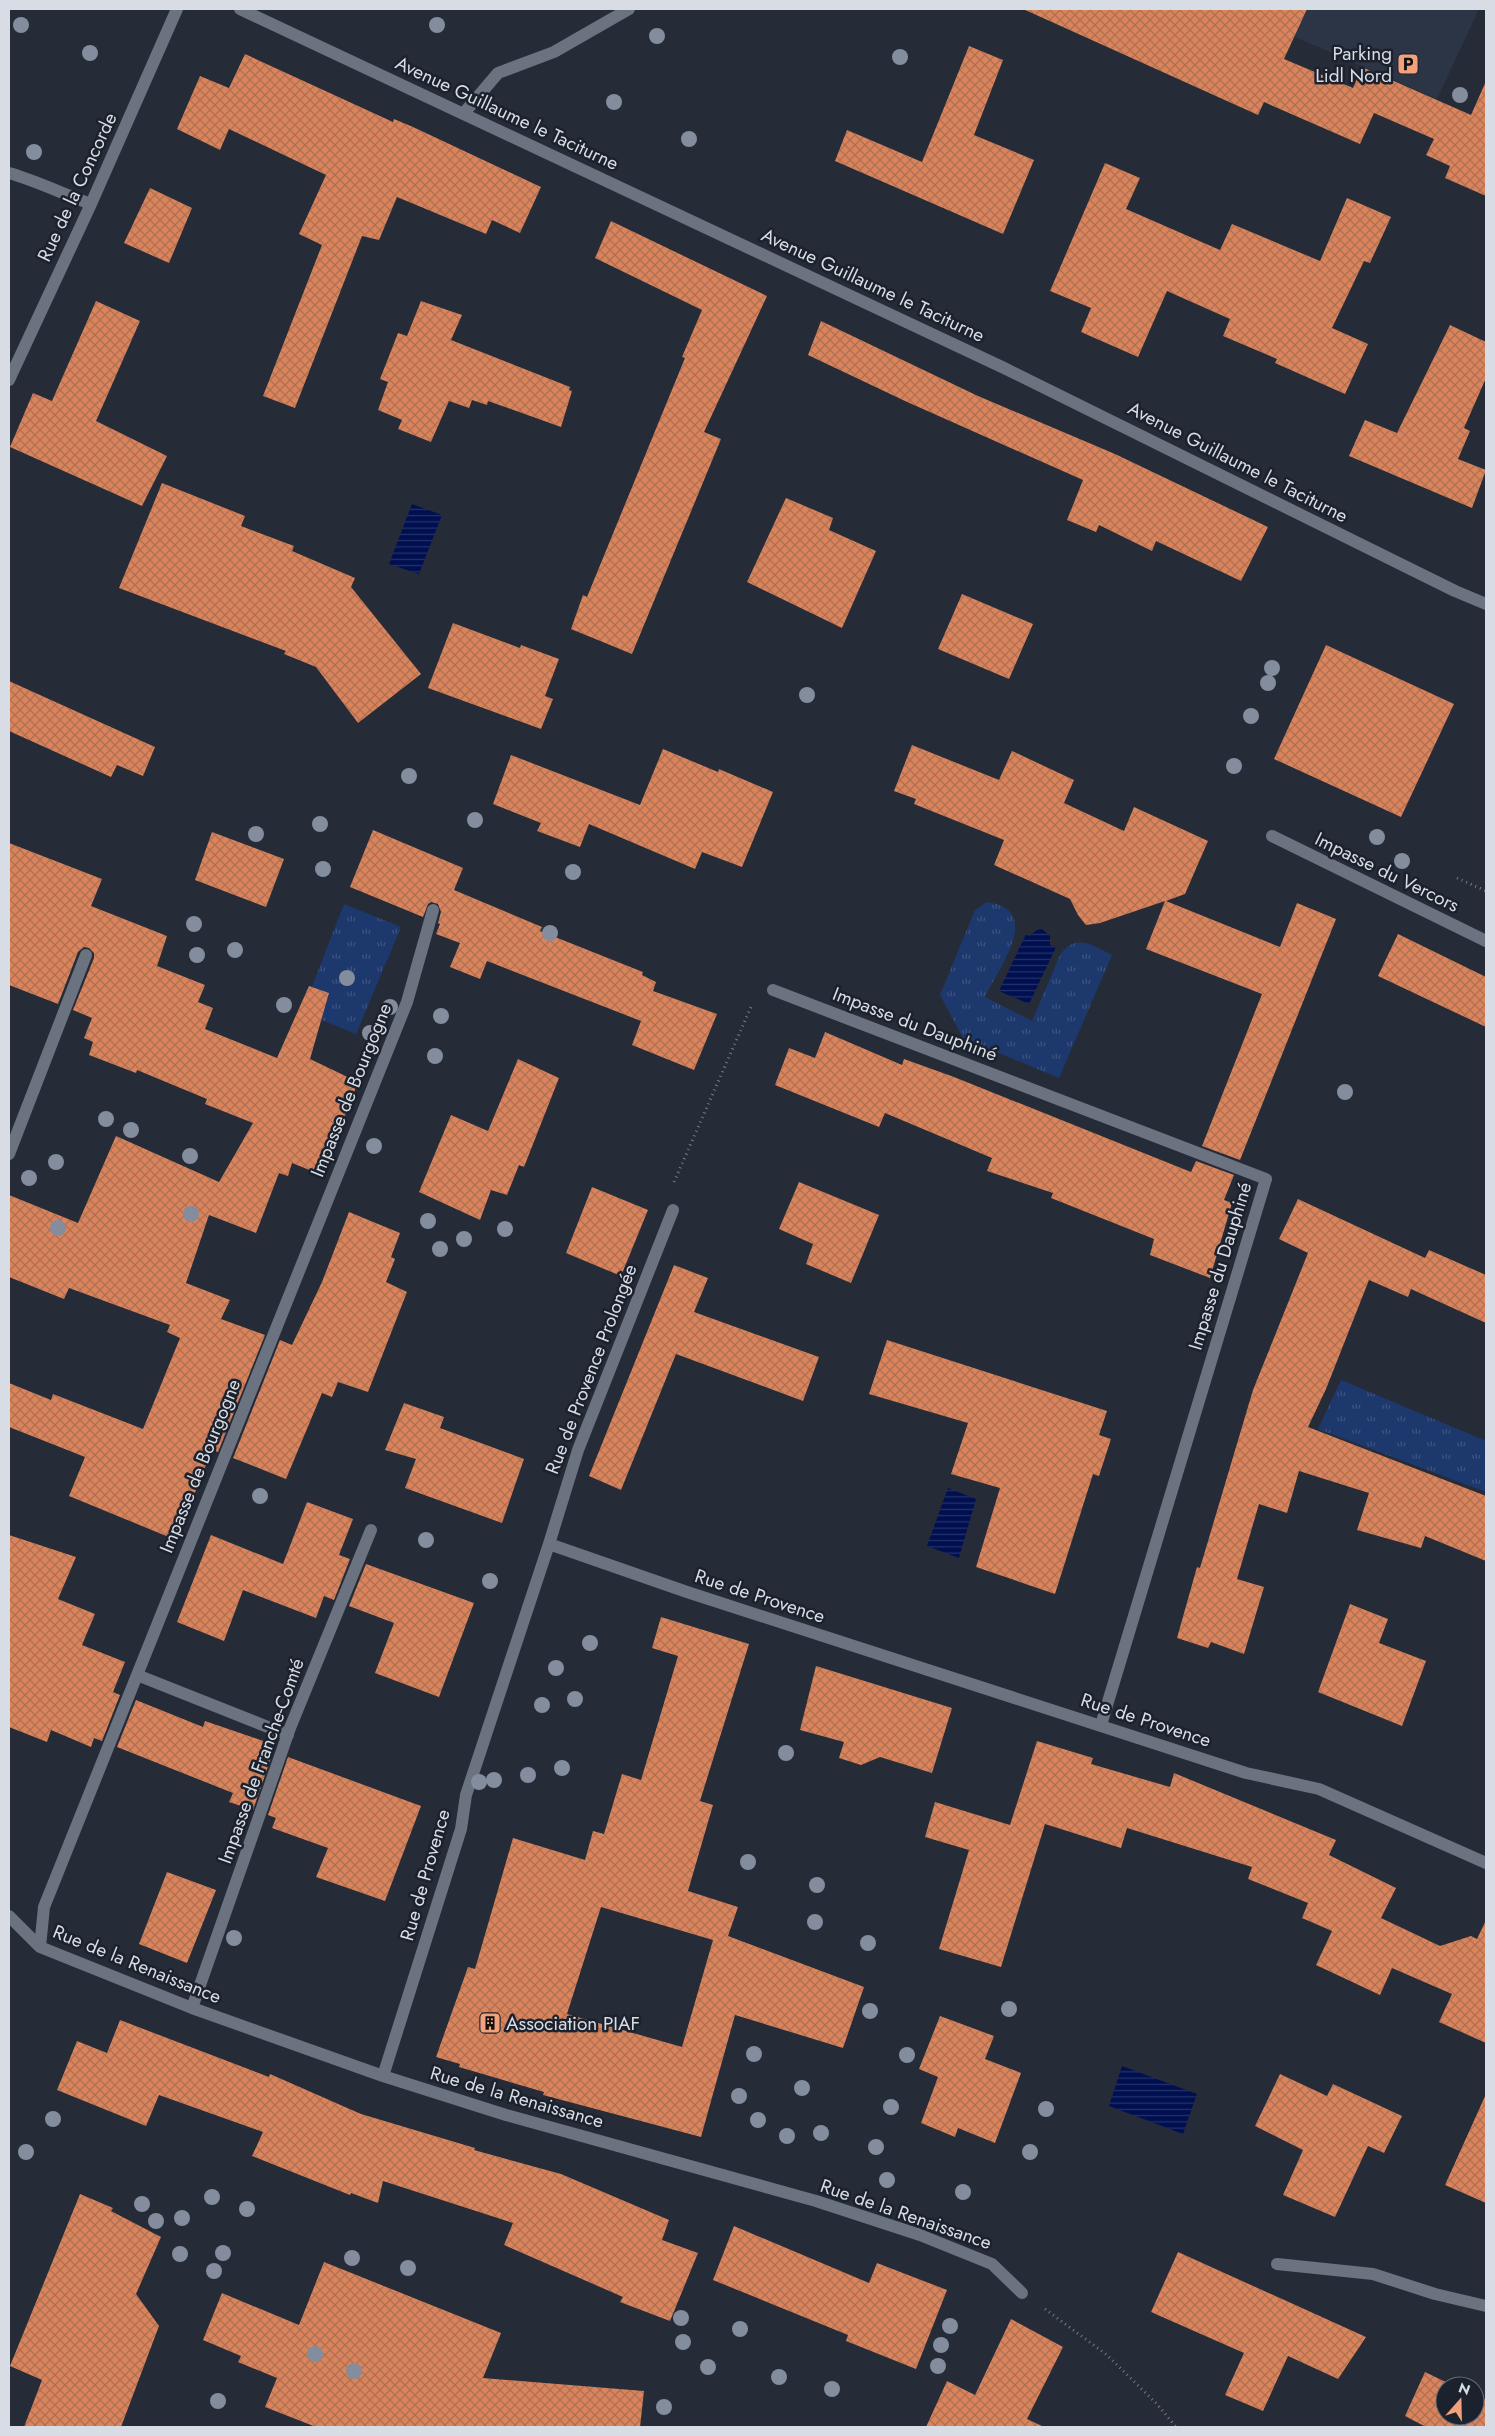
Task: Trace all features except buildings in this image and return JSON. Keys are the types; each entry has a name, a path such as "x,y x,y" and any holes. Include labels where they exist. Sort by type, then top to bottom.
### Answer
{"street":[{"name":"Rue de la Concorde","path":"9,380 91,204 177,9"},
{"name":"Avenue Guillaume le Taciturne","path":"240,9 1002,367 1456,591 1486,604"},
{"path":"464,113 498,73 554,52 629,9"},
{"path":"9,173 34,180 91,204"},
{"name":"Impasse du Vercors","path":"1272,836 1486,941"},
{"name":"Impasse de Bourgogne","path":"40,1947 44,1907 406,1002 432,910"},
{"path":"9,1154 86,955"},
{"name":"Impasse du Dauphiné","path":"773,990 1266,1179 1101,1725"},
{"name":"Rue de Provence Prolongée","path":"550,1544 578,1450 673,1210"},
{"name":"Impasse de Franche-Comté","path":"192,2008 288,1735 371,1530"},
{"name":"Rue de Provence","path":"383,2076 460,1829 466,1795 550,1544 687,1592 1246,1773 1319,1789 1486,1863"},
{"path":"137,1675 288,1735"},
{"name":"Rue de la Renaissance","path":"9,1916 40,1947 192,2008 383,2076 506,2115 816,2201 920,2236 992,2264 1022,2293"},
{"path":"1277,2264 1373,2274 1435,2294 1486,2306"}],"path":[{"path":"1457,878 1486,891"},
{"path":"673,1210 672,1186 753,1003 773,990"},
{"path":"1022,2293 1107,2355 1157,2404 1176,2427"}],"shaded area":[{"name":"Parking Lidl Nord","path":"1231,9 1479,9 1437,99"},
{"path":"412,504 442,515 419,574 389,564"},
{"path":"1042,929 1050,936 1050,945 1056,947 1029,1004 999,991 1026,934 1029,936"},
{"path":"948,1488 976,1499 959,1558 927,1546"},
{"path":"1122,2066 1197,2094 1183,2134 1109,2106"}],"green space":[{"path":"987,902 1004,907 1013,916 1015,928 1013,941 1007,956 985,997 1032,1021 1060,955 1066,948 1072,944 1084,943 1112,955 1059,1078 963,1038 940,995 975,910"},
{"path":"344,904 401,927 356,1034 302,1012"},
{"path":"1341,1380 1486,1441 1486,1492 1318,1429"}],"place":[{"name":"Parking Lidl Nord","path":"1408,64"},
{"name":"Association PIAF","path":"490,2023"}]}
